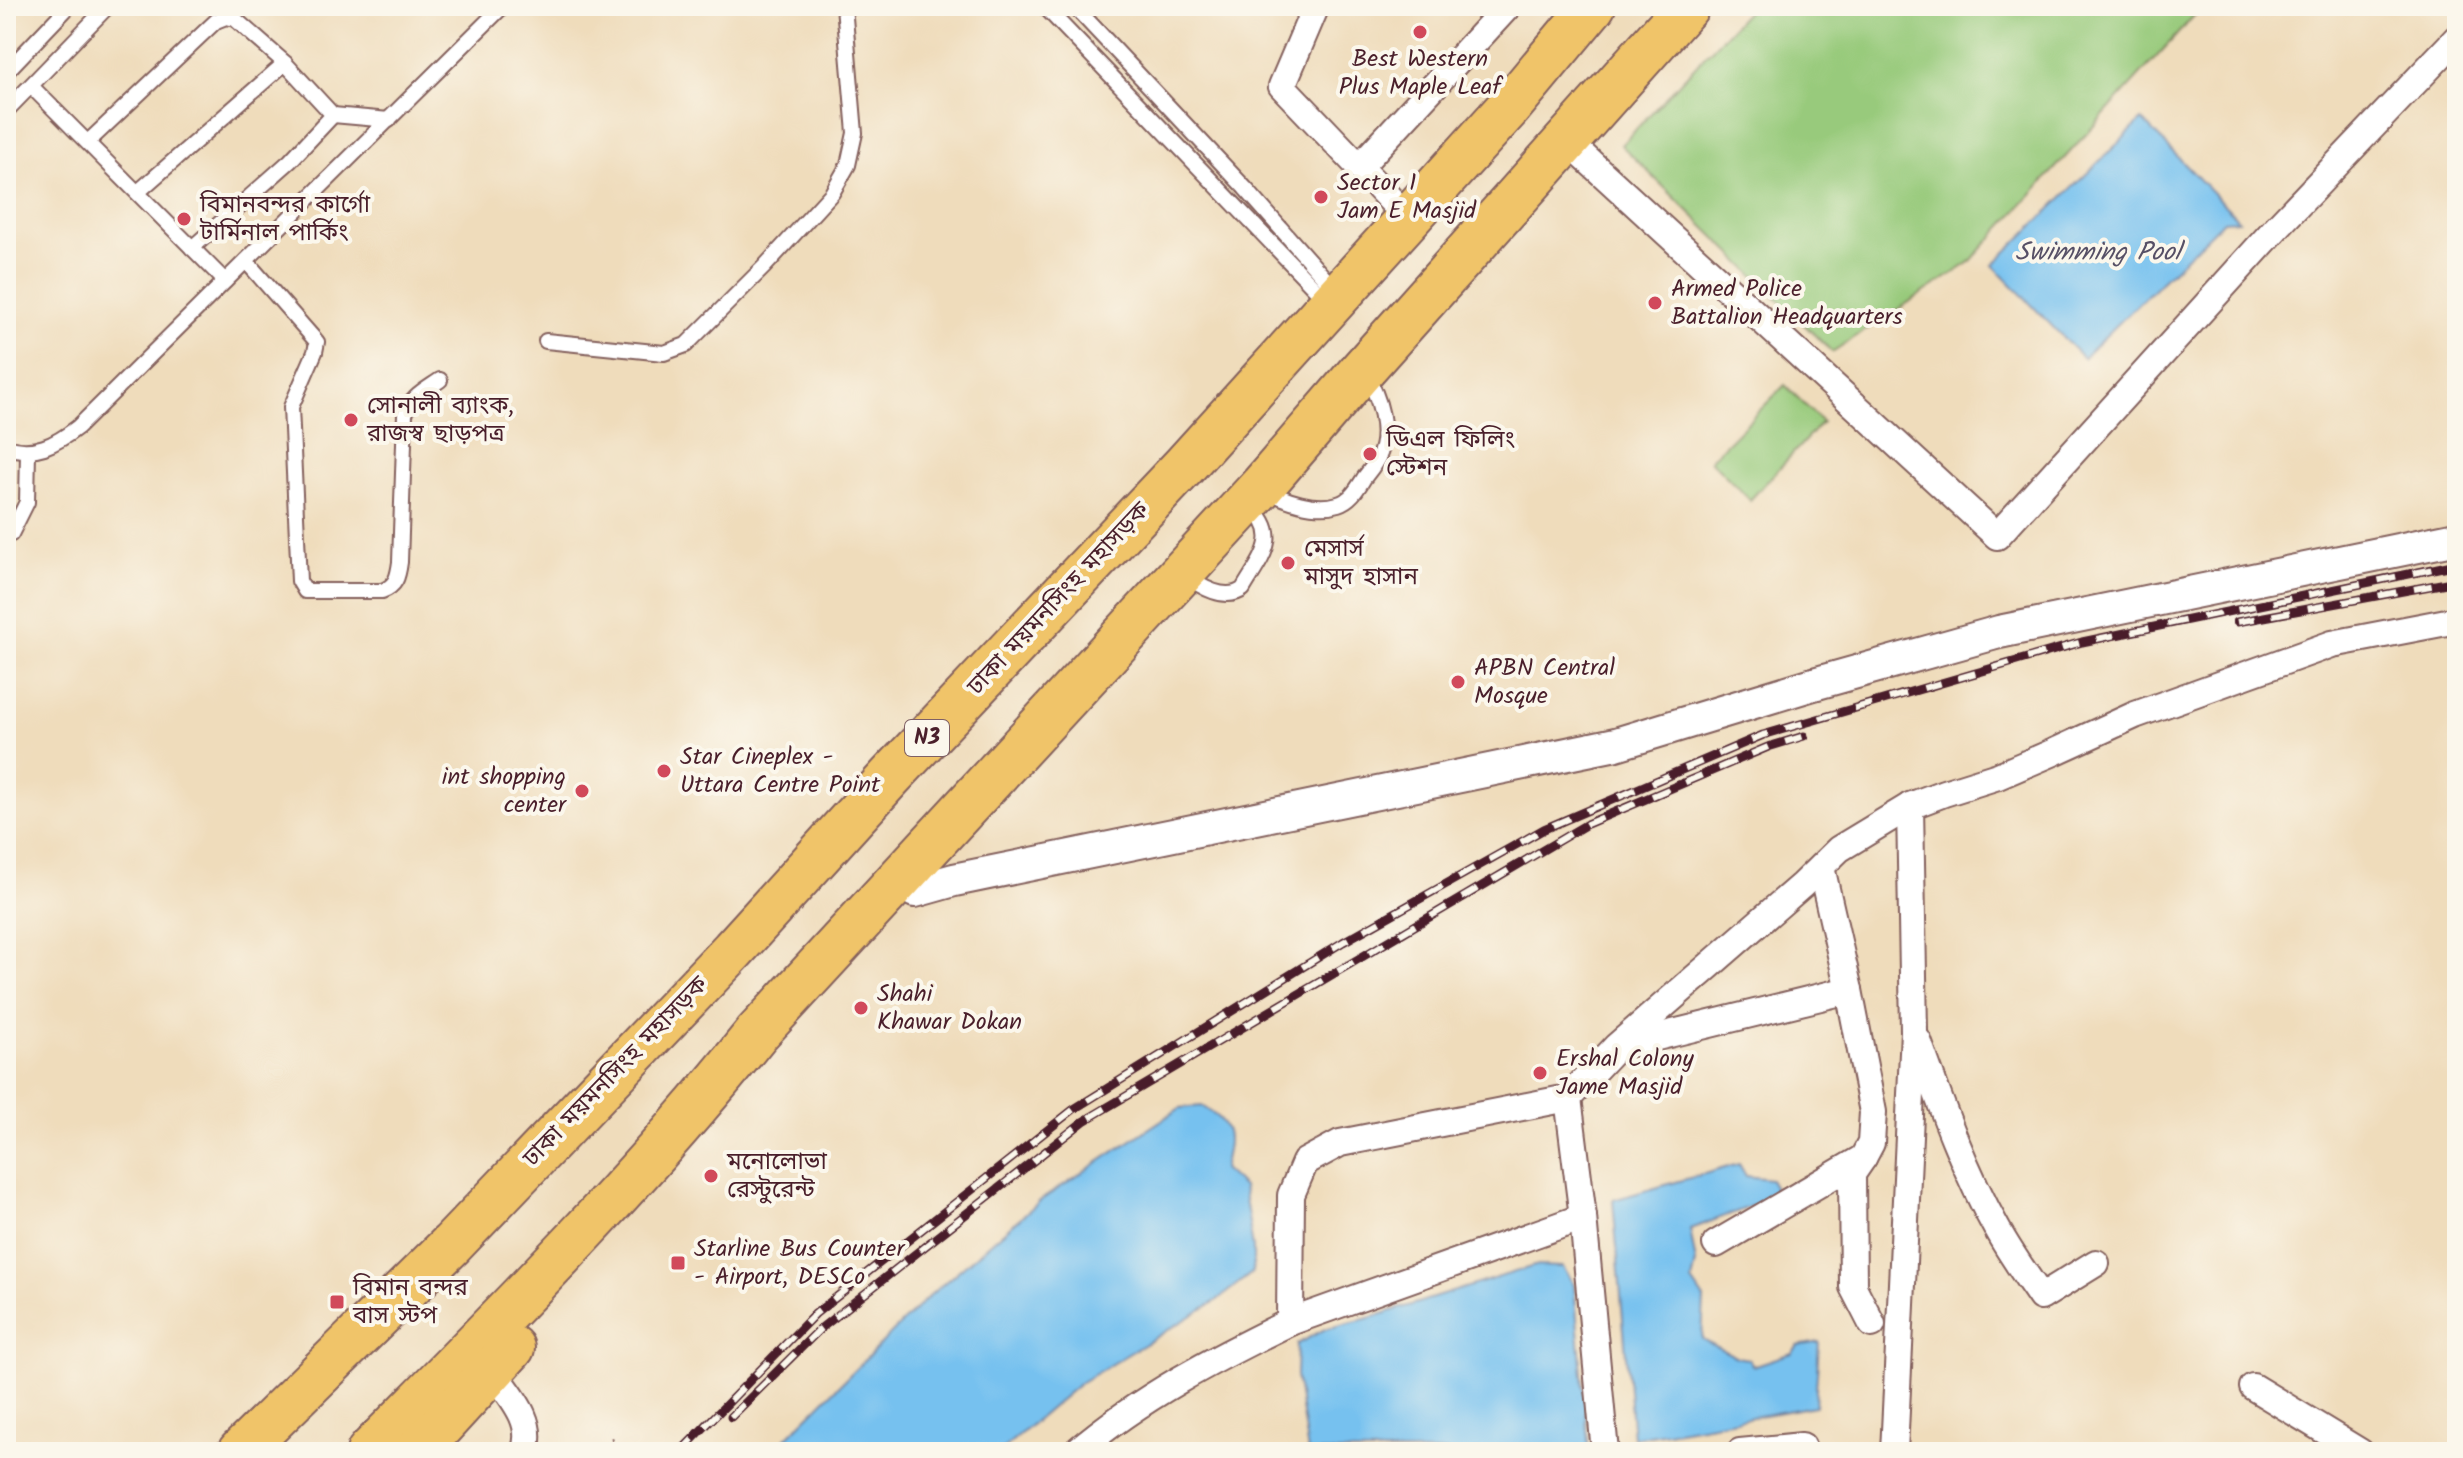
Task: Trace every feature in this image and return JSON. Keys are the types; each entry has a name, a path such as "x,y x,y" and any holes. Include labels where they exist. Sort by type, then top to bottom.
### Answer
{"highway":[{"name":"ঢাকা ময়মনসিংহ মহাসড়ক","path":"240,1452 452,1244 723,961 890,777 1185,465 1509,107 1593,6"},
{"path":"369,1452 565,1253 710,1092 756,1034 1254,494 1687,6"},
{"path":"417,1452 758,1078 915,891 954,820"}],"street":[{"path":"1316,6 1282,86 1408,218"},
{"path":"1360,166 1492,12"},
{"path":"1567,141 1997,536 2277,227 2457,38"},
{"path":"915,891 984,873 1616,744 1999,632 2457,538"},
{"path":"1290,1322 1291,1195 1305,1162 1340,1143 1568,1098 1617,1046 1839,849 1910,806 1998,776 2135,715 2332,644 2457,620"},
{"path":"1894,1452 1914,1031 1910,806"},
{"path":"1821,867 1873,1112 1871,1143 1852,1174 1853,1287 1872,1324"},
{"path":"1617,1046 1849,990"},
{"path":"1914,1031 1950,1129 1979,1193 1998,1231 2041,1297 2096,1263"},
{"path":"1568,1098 1583,1217 1605,1452"},
{"path":"1716,1244 1863,1158"},
{"path":"1076,1452 1147,1397 1229,1351 1290,1322 1583,1217"},
{"path":"492,1370 524,1416 527,1446 524,1452"},
{"path":"2253,1387 2360,1452"},
{"path":"1740,1452 1802,1446 1803,1452"}],"lane":[{"path":"6,72 69,6"},
{"path":"6,111 108,6"},
{"path":"6,447 28,452 59,442 78,427 503,6"},
{"path":"546,341 664,353 686,345 832,193 848,165 855,133 844,6"},
{"path":"1048,6 1046,8 1334,299"},
{"path":"1074,6 1245,188 1334,299"},
{"path":"89,141 216,21 226,17 235,19 285,63 333,115 389,120"},
{"path":"138,192 285,63"},
{"path":"31,86 225,281"},
{"path":"192,248 290,161 333,115"},
{"path":"246,261 317,342 291,407 299,581 305,591 382,591 396,582 400,562 405,414 411,402 440,380"},
{"path":"1254,494 1277,496 1315,506 1337,505 1351,498 1379,456 1383,444 1383,425 1374,387 1362,370"},
{"path":"6,535 11,534 27,502 28,452"}],"path":[{"path":"602,1452 612,1439 626,1452"}],"green space":[{"path":"1752,6 2203,6 1969,263 1832,352 1621,145"},
{"path":"1785,385 1822,422 1750,500 1710,460"}],"water":[{"name":"Swimming Pool","path":"2142,120 2239,220 2223,221 2083,358 1993,265"},
{"path":"1202,1106 1219,1120 1227,1132 1223,1169 1243,1187 1253,1248 1253,1272 1216,1301 1080,1383 999,1452 772,1452 929,1296 1041,1200 1180,1108"},
{"path":"1739,1164 1746,1176 1770,1179 1775,1188 1766,1201 1690,1229 1696,1263 1692,1281 1704,1299 1702,1339 1736,1357 1748,1359 1753,1366 1792,1353 1798,1346 1819,1342 1815,1406 1633,1438 1613,1200"},
{"path":"1534,1266 1563,1267 1574,1285 1589,1452 1308,1452 1296,1375 1297,1344 1325,1329"}],"railway":[{"path":"680,1452 815,1314 1074,1109 1343,942 1544,829 1763,735 2082,642 2457,564"},
{"path":"2237,622 2457,581"},
{"path":"731,1417 820,1329 1084,1121 1587,824 1768,747 1804,736"}],"place":[{"name":"Best Western Plus Maple Leaf","path":"1420,32"},
{"name":"Sector 1 Jam E Masjid","path":"1321,197"},
{"name":"বিমানবন্দর কার্গো টার্মিনাল পার্কিং","path":"184,219"},
{"name":"Armed Police Battalion Headquarters","path":"1655,303"},
{"name":"সোনালী ব্যাংক, রাজস্ব ছাড়পত্র","path":"351,420"},
{"name":"ডিএল ফিলিং স্টেশন","path":"1370,454"},
{"name":"মেসার্স মাসুদ হাসান","path":"1288,563"},
{"name":"APBN Central Mosque","path":"1458,682"},
{"name":"Star Cineplex - Uttara Centre Point","path":"664,771"},
{"name":"int shopping center","path":"582,791"},
{"name":"Shahi Khawar Dokan","path":"861,1008"},
{"name":"Ershal Colony Jame Masjid","path":"1540,1073"},
{"name":"মনোলোভা রেস্টুরেন্ট","path":"711,1176"},
{"name":"Starline Bus Counter - Airport, DESCo","path":"678,1263"},
{"name":"বিমান বন্দর বাস স্টপ","path":"337,1302"}]}
